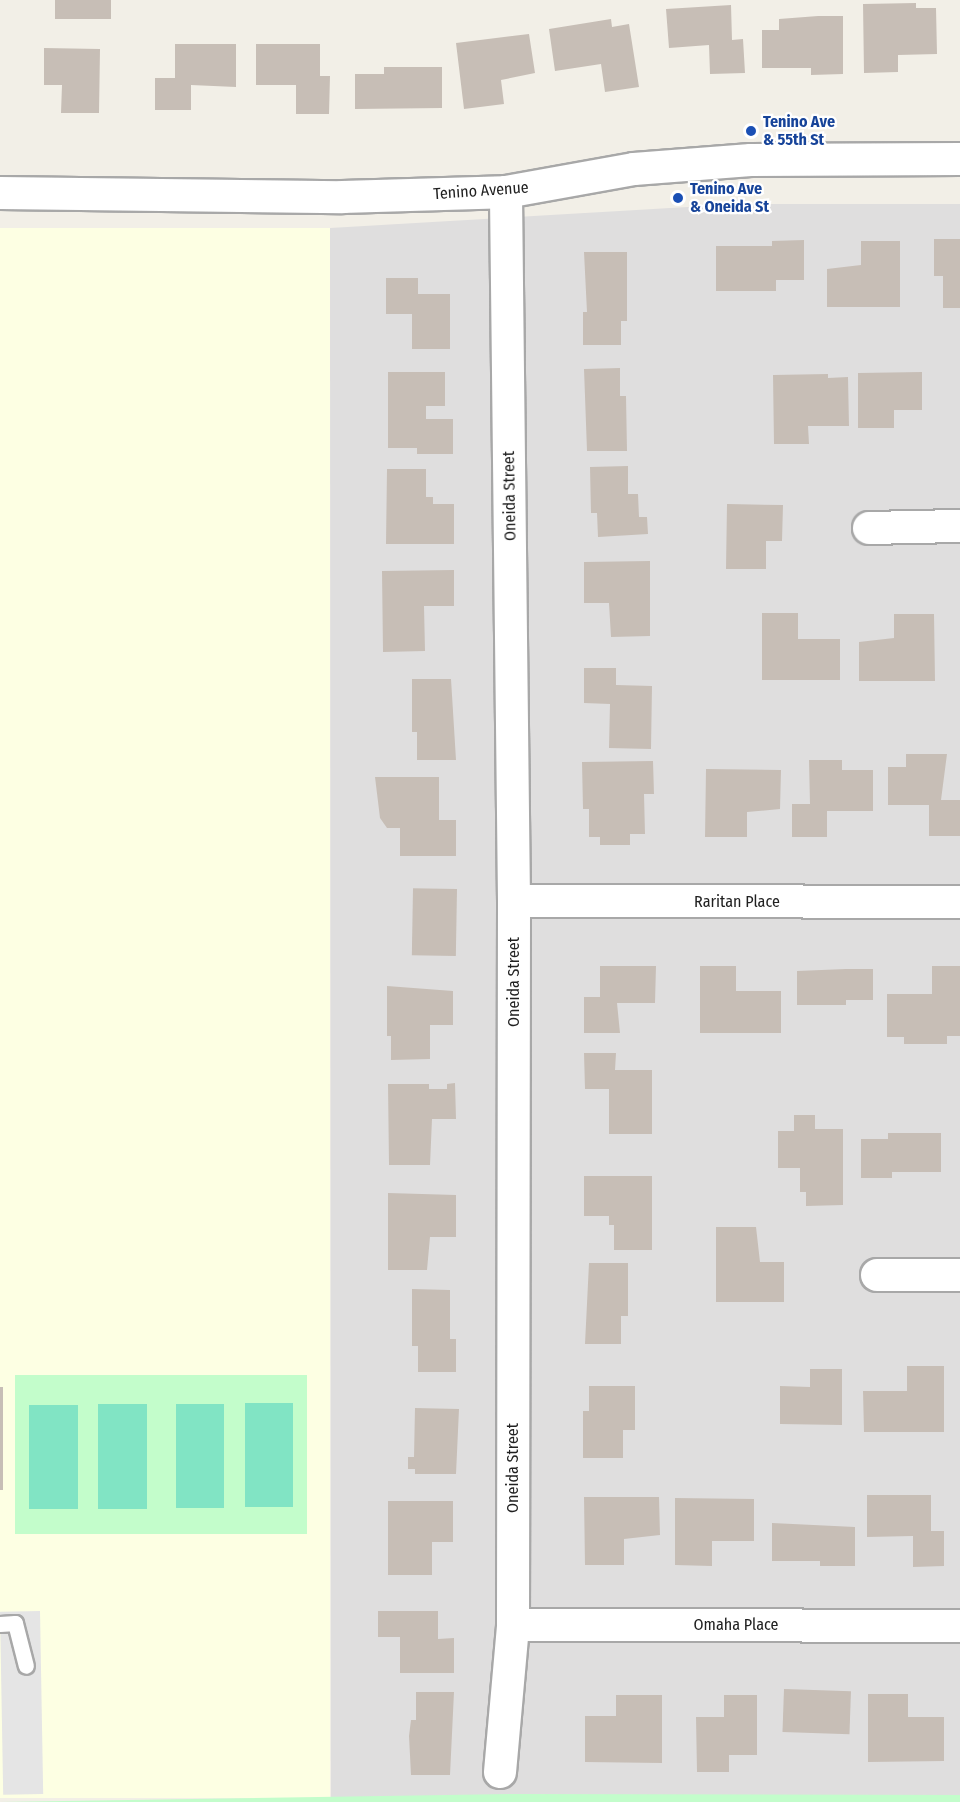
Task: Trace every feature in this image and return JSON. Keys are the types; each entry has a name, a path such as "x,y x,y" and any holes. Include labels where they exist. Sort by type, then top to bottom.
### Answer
{"street":[{"name":"Tenino Avenue","path":"0,194 342,197 506,192 634,169 751,160 960,159"},
{"name":"Oneida Street","path":"500,1772 513,1625 514,901 506,192"},
{"path":"869,528 960,526"},
{"name":"Raritan Place","path":"514,901 960,902"},
{"path":"877,1275 960,1275"},
{"name":"Omaha Place","path":"513,1625 960,1626"}],"lane":[{"path":"0,1624 15,1623 26,1666"}],"shaded area":[{"path":"739,204 960,204 960,1797 331,1798 330,228"},
{"path":"0,228 330,228 330,1798 0,1798"},
{"path":"40,1611 43,1794 3,1795 0,1612"}],"green space":[{"path":"15,1375 307,1375 307,1534 15,1534"},
{"path":"245,1403 293,1403 293,1507 245,1507"},
{"path":"98,1404 147,1404 147,1509 98,1509"},
{"path":"176,1404 224,1404 224,1508 176,1508"},
{"path":"29,1405 78,1405 78,1509 29,1509"},
{"path":"513,1794 960,1795 960,1802 0,1802"}],"building":[{"path":"55,0 111,0 111,19 55,19"},
{"path":"916,3 916,8 936,8 937,54 898,55 898,72 864,73 863,4"},
{"path":"731,5 732,40 743,39 745,73 710,74 709,45 669,48 666,9"},
{"path":"843,16 843,74 811,75 811,68 762,68 762,30 779,30 779,19"},
{"path":"611,19 612,27 629,24 639,87 605,92 601,64 555,71 549,29"},
{"path":"529,34 535,73 501,80 504,104 464,109 456,43"},
{"path":"175,44 236,44 236,87 191,85 191,110 155,110 155,78 175,78"},
{"path":"256,44 320,44 320,76 330,76 329,114 296,114 296,85 256,85"},
{"path":"44,48 100,49 99,113 61,113 62,85 44,85"},
{"path":"384,67 442,67 442,108 355,109 355,74 384,74"},
{"path":"934,239 960,239 960,308 943,308 943,276 934,276"},
{"path":"804,240 804,280 776,280 776,291 716,291 716,246 772,246 772,241"},
{"path":"861,241 900,241 900,307 827,307 827,269 861,265"},
{"path":"584,252 627,252 627,321 621,321 621,345 583,345 583,312 587,312"},
{"path":"386,278 418,278 418,294 450,294 450,349 412,349 412,314 386,314"},
{"path":"620,368 620,396 626,396 627,451 587,451 584,369"},
{"path":"388,372 445,372 445,406 426,406 426,419 453,419 453,454 417,454 417,448 388,448"},
{"path":"922,372 922,410 894,410 894,428 858,428 858,373"},
{"path":"828,374 828,378 848,377 849,426 808,426 809,444 774,444 773,375"},
{"path":"628,466 628,494 638,494 639,517 647,517 648,534 598,537 597,513 591,513 590,467"},
{"path":"387,469 426,469 426,497 433,497 433,504 454,504 454,544 386,544"},
{"path":"727,504 783,505 782,541 766,541 766,569 726,569"},
{"path":"650,561 650,636 611,637 609,603 584,603 584,562"},
{"path":"454,570 454,606 424,606 425,651 383,652 382,571"},
{"path":"762,613 798,613 798,639 840,639 840,680 762,680"},
{"path":"894,614 934,614 935,681 859,681 859,642 894,638"},
{"path":"584,668 616,668 616,685 652,686 651,749 609,748 610,704 584,703"},
{"path":"412,679 451,679 456,760 417,760 417,732 412,732"},
{"path":"906,754 947,754 941,800 960,800 960,836 929,836 929,805 888,805 888,767 906,767"},
{"path":"809,760 842,760 842,770 873,770 873,811 827,811 827,837 792,837 792,804 810,804"},
{"path":"653,761 654,794 644,794 645,834 630,834 630,845 600,845 600,837 589,837 589,809 583,809 582,762"},
{"path":"706,769 781,770 780,809 747,812 747,837 705,837"},
{"path":"375,777 439,777 439,820 456,820 456,856 400,856 400,828 387,828 380,818"},
{"path":"413,888 457,889 456,956 412,955"},
{"path":"600,966 656,966 655,1003 617,1003 620,1033 584,1033 584,997 600,997"},
{"path":"700,966 736,966 736,991 781,991 781,1033 700,1033"},
{"path":"932,966 960,966 960,1036 947,1036 947,1044 904,1044 904,1037 887,1037 887,994 932,994"},
{"path":"873,969 873,1000 846,1000 846,1005 797,1005 797,971"},
{"path":"387,986 453,991 453,1025 430,1025 430,1059 391,1060 391,1036 387,1036"},
{"path":"584,1053 616,1053 615,1070 652,1070 652,1134 609,1134 609,1089 585,1089"},
{"path":"455,1083 456,1119 432,1119 430,1165 389,1165 388,1084 429,1084 429,1089 447,1089 447,1084"},
{"path":"794,1115 815,1115 815,1129 843,1129 843,1205 806,1206 806,1192 800,1192 800,1168 778,1168 778,1131 794,1131"},
{"path":"888,1133 941,1133 941,1172 892,1172 892,1178 861,1178 861,1139 888,1139"},
{"path":"584,1176 652,1176 652,1250 614,1250 614,1225 609,1225 609,1216 584,1216"},
{"path":"388,1193 456,1195 456,1237 430,1237 427,1270 388,1270"},
{"path":"716,1227 756,1227 760,1262 784,1262 784,1302 716,1302"},
{"path":"589,1263 628,1263 628,1316 621,1316 621,1344 585,1344"},
{"path":"412,1289 450,1290 450,1339 456,1339 456,1372 418,1372 418,1346 412,1346"},
{"path":"907,1366 944,1366 944,1432 864,1432 863,1391 907,1391"},
{"path":"810,1369 842,1369 842,1425 780,1424 780,1386 810,1387"},
{"path":"589,1386 635,1386 635,1430 623,1430 623,1458 583,1458 583,1411 589,1411"},
{"path":"0,1387 3,1387 3,1490 0,1490"},
{"path":"415,1408 459,1409 456,1474 415,1474 415,1469 408,1469 408,1457 414,1457"},
{"path":"867,1495 931,1495 931,1531 944,1531 944,1566 913,1567 913,1536 867,1537"},
{"path":"584,1497 659,1497 660,1535 624,1539 624,1565 585,1565"},
{"path":"675,1498 754,1499 754,1541 712,1541 712,1566 675,1565"},
{"path":"388,1501 453,1501 453,1542 432,1542 432,1575 388,1575"},
{"path":"772,1523 855,1527 855,1566 820,1566 820,1561 772,1561"},
{"path":"378,1611 438,1611 438,1639 454,1638 454,1673 400,1673 400,1637 378,1637"},
{"path":"784,1689 851,1691 849,1734 782,1732"},
{"path":"416,1692 454,1692 450,1775 411,1775 409,1736 411,1720 416,1720"},
{"path":"868,1694 908,1694 908,1717 944,1717 944,1761 868,1762"},
{"path":"616,1695 662,1695 662,1763 585,1762 585,1716 616,1716"},
{"path":"724,1695 757,1695 757,1755 729,1755 729,1772 697,1772 696,1717 724,1717"}],"place":[{"name":"Tenino Ave & 55th St","path":"751,131"},
{"name":"Tenino Ave & Oneida St","path":"678,198"}]}
